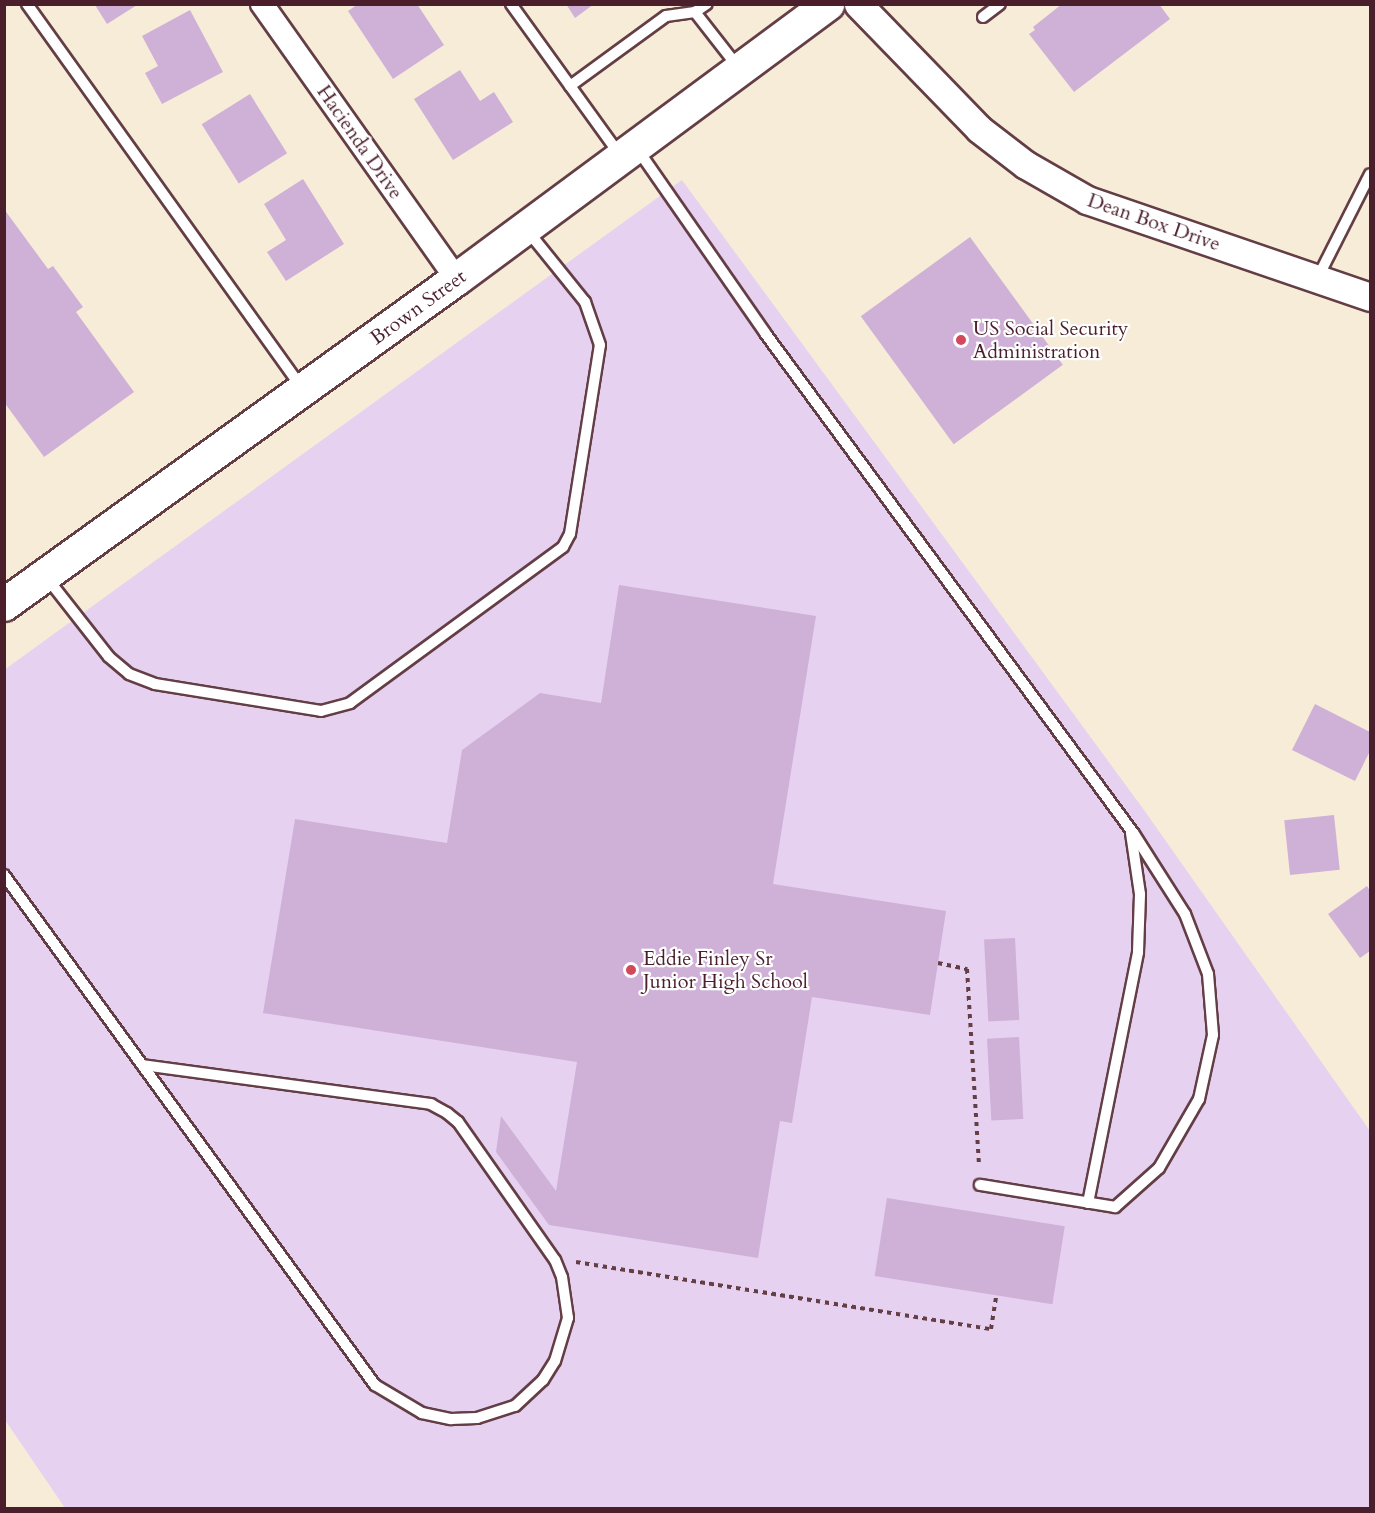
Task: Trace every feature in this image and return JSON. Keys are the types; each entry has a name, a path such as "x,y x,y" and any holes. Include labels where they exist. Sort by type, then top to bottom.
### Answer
{"main road":[{"name":"Brown Street","path":"4,604 457,279 828,4"}],"street":[{"name":"Hacienda Drive","path":"262,4 457,279"},
{"name":"Dean Box Drive","path":"858,4 979,129 1026,165 1087,201 1318,277 1371,297"}],"lane":[{"path":"27,4 303,390"},
{"path":"511,4 570,86 629,152 765,333 1131,830 1185,914 1208,974 1213,1035 1199,1099 1159,1168 1115,1207 980,1185"},
{"path":"570,86 666,16 695,12 706,4"},
{"path":"983,17 1000,4"},
{"path":"695,12 740,70"},
{"path":"1318,277 1371,174"},
{"path":"45,575 109,657 129,674 155,684 321,711 350,703 563,548 570,534 600,345 585,302 526,228"},
{"path":"1088,1203 1138,952 1140,894 1131,830"},
{"path":"4,875 375,1385 396,1401 432,1415 477,1418 515,1406 530,1395 555,1360 568,1318 567,1298 555,1260 458,1122 431,1104 143,1065"}],"path":[{"path":"938,963 967,969 980,1185"},
{"path":"555,1260 991,1329 996,1296"}],"shaded area":[{"name":"Eddie Finley Sr Junior High School","path":"682,180 1144,810 1370,1131 1370,1508 65,1508 5,1420 4,670"}],"building":[{"path":"358,4 417,4 444,45 393,79 348,11"},
{"path":"566,4 594,4 575,18"},
{"path":"1062,4 1159,4 1170,19 1074,92 1029,34 1035,30 1033,27"},
{"path":"95,5 137,5 107,24"},
{"path":"190,10 223,72 162,104 145,73 158,66 142,36"},
{"path":"460,70 480,101 494,92 513,122 453,160 414,99"},
{"path":"250,94 287,153 239,184 202,124"},
{"path":"303,179 344,244 286,281 267,252 286,240 264,204"},
{"path":"4,209 48,269 53,266 83,307 76,312 134,392 44,457 4,402"},
{"name":"US Social Security Administration","path":"970,237 1063,365 954,444 861,316"},
{"path":"619,585 816,616 773,884 946,911 930,1015 812,997 792,1123 780,1121 758,1258 549,1225 496,1152 501,1116 556,1191 577,1062 263,1013 295,819 447,843 462,750 540,693 601,703"},
{"path":"1315,704 1370,732 1370,751 1355,781 1292,750"},
{"path":"1334,815 1340,870 1290,875 1284,820"},
{"path":"1367,886 1370,891 1370,951 1360,958 1328,914"},
{"path":"1015,938 1019,1020 988,1022 984,940"},
{"path":"1019,1037 1023,1119 991,1121 987,1039"},
{"path":"887,1198 1065,1226 1052,1304 875,1276"}],"place":[{"name":"US Social Security Administration","path":"961,340"},
{"name":"Eddie Finley Sr Junior High School","path":"631,970"}]}
